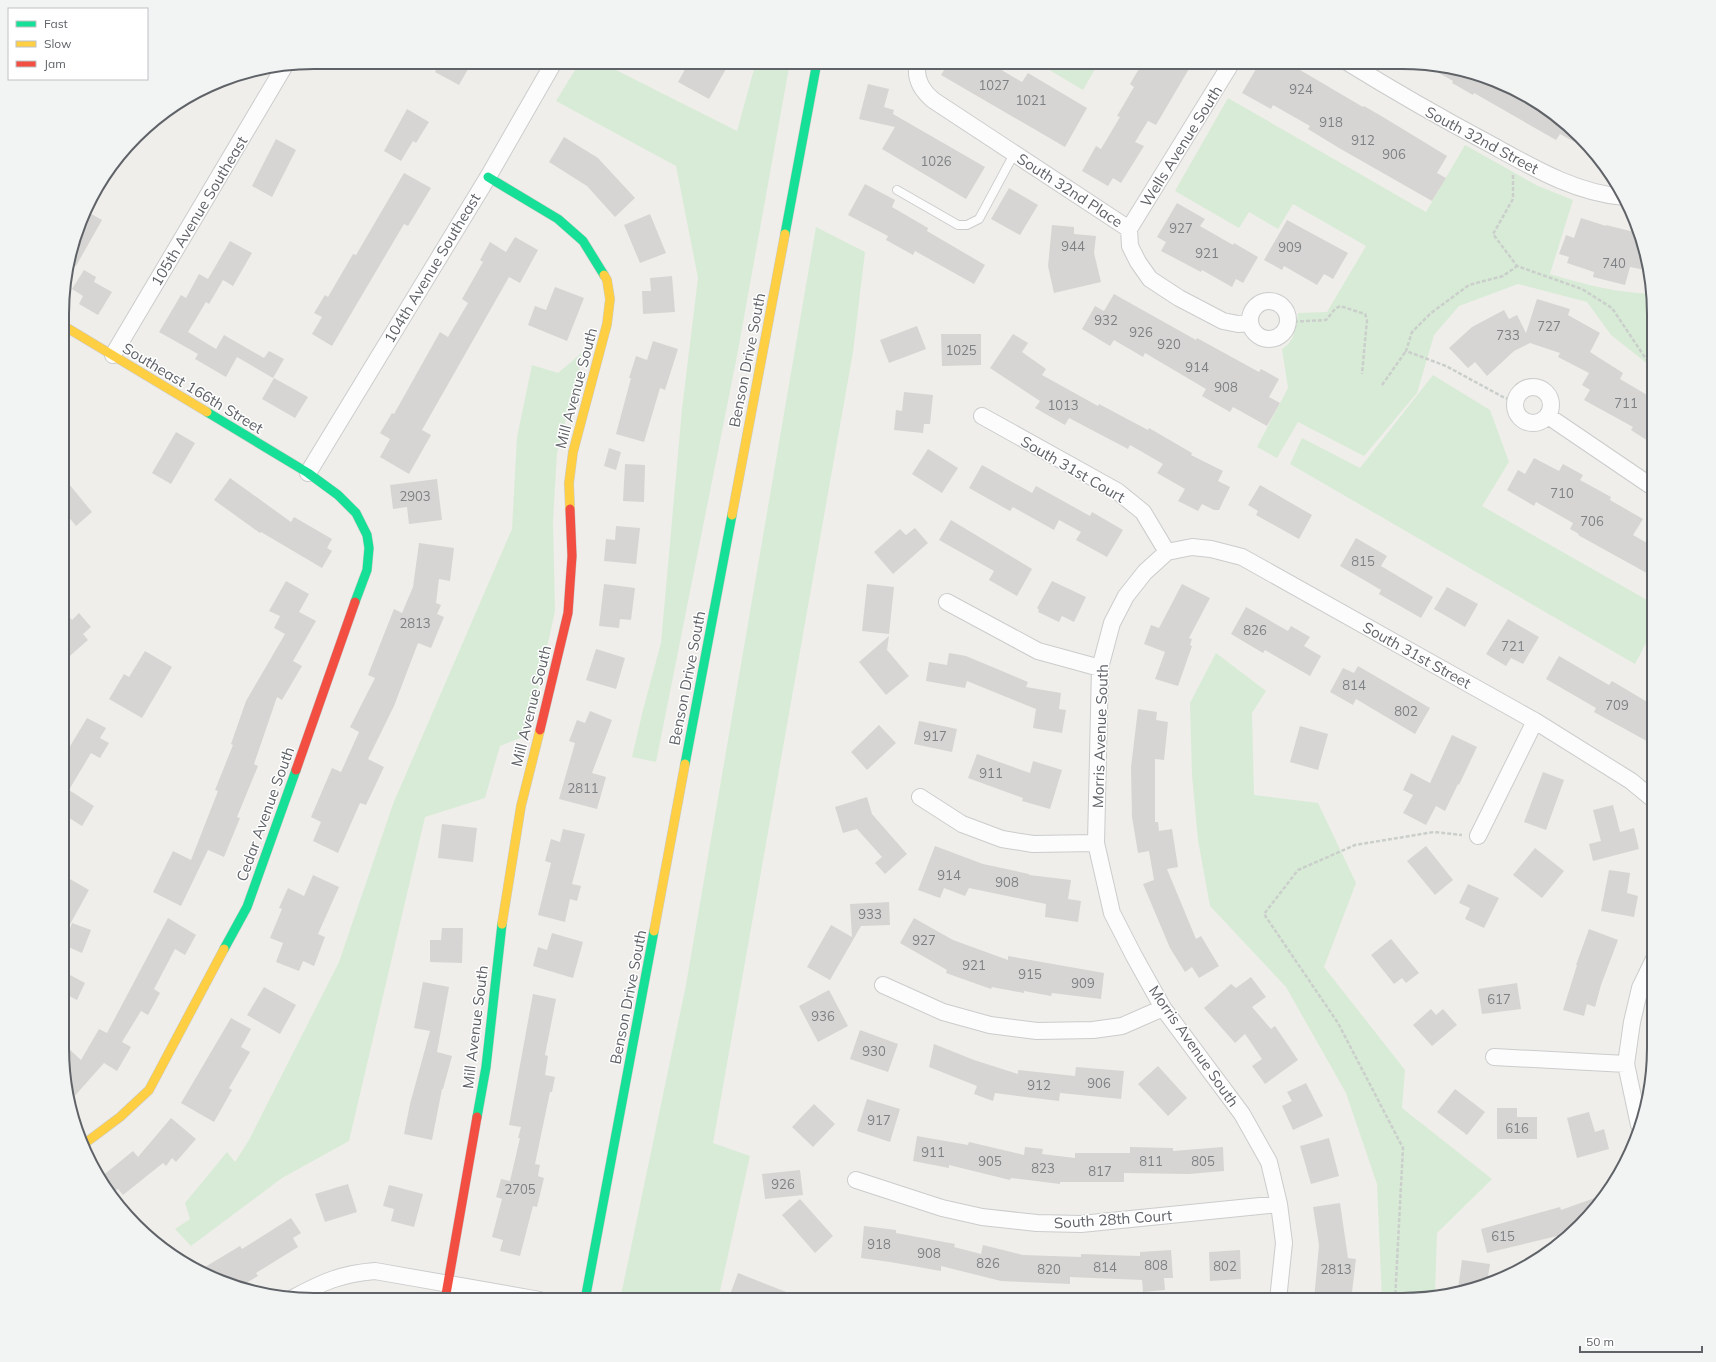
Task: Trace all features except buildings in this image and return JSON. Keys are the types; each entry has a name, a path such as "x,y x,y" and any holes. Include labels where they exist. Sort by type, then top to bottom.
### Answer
{"street":[{"name":"104th Avenue Southeast","path":"308,473 488,177 550,69"},
{"name":"Benson Drive South","path":"586,1293 816,69"},
{"name":"South 32nd Place","path":"917,69 918,81 923,91 932,100 1129,229 1130,246 1138,262 1150,279 1179,298 1223,321 1238,324 1249,323"},
{"name":"Wells Avenue South","path":"1129,229 1228,69"},
{"name":"South 32nd Street","path":"1359,69 1422,107 1546,175 1581,188 1617,196"},
{"name":"105th Avenue Southeast","path":"114,356 282,71"},
{"name":"Mill Avenue South","path":"446,1292 486,1067 502,922 521,806 568,613 572,556 569,483 572,452 607,324 610,299 607,280 583,241 558,219 488,177"},
{"path":"1268,301 1280,304 1288,315 1288,322 1283,333 1272,339 1266,340 1255,334 1249,323 1250,316 1256,305 1268,301"},
{"name":"Southeast 166th Street","path":"69,329 308,473"},
{"path":"1538,388 1547,394 1551,405 1548,416 1538,423 1532,424 1526,422 1517,414 1515,402 1517,396 1526,389 1538,388"},
{"name":"South 31st Court","path":"982,416 1117,491 1142,512 1167,552"},
{"path":"1548,416 1647,483"},
{"name":"Cedar Avenue South","path":"88,1141 125,1113 149,1090 247,907 367,570 369,548 365,529 356,514 344,499 308,473"},
{"name":"South 31st Street","path":"1167,552 1192,547 1211,549 1242,557 1535,721 1631,781 1647,794"},
{"name":"Morris Avenue South","path":"1167,552 1145,572 1126,596 1112,623 1100,668 1096,843 1112,913 1134,956 1163,1008 1242,1114 1269,1162 1278,1204 1284,1243 1279,1293"},
{"path":"947,602 1038,651 1100,668"},
{"path":"1478,836 1535,721"},
{"path":"920,797 962,824 1002,839 1033,844 1096,843"},
{"path":"1637,1117 1626,1064 1632,1022 1640,988 1647,974"},
{"path":"883,985 943,1012 990,1026 1037,1031 1093,1030 1122,1026 1163,1008"},
{"path":"1494,1057 1626,1064"},
{"name":"South 28th Court","path":"856,1180 942,1208 982,1217 1037,1223 1081,1224 1278,1204"},
{"path":"303,1292 322,1282 351,1273 375,1271 446,1292 458,1293"}],"lane":[{"path":"897,190 958,224 967,225 979,219 1014,154"}],"path":[{"path":"1513,157 1513,199 1493,234 1517,266 1582,289 1612,308 1647,360"},
{"path":"1382,385 1406,351 1412,332 1431,313 1469,285 1503,276 1517,266"},
{"path":"1288,322 1326,320 1335,309 1340,306 1365,314 1367,320 1362,374"},
{"path":"1406,351 1446,366 1515,402"},
{"path":"1395,1293 1403,1148 1338,1023 1264,914 1298,870 1355,845 1434,832 1478,836"}],"green space":[{"path":"576,69 614,69 737,131 754,69 789,69 737,356 656,762 632,757 661,643 682,409 698,278 676,166 556,101"},
{"path":"1048,69 1095,69 1083,90"},
{"path":"1228,98 1426,212 1465,145 1538,186 1573,200 1550,274 1600,287 1625,292 1646,294 1647,363 1611,335 1587,302 1518,284 1459,306 1434,335 1417,393 1364,456 1298,422 1277,458 1257,447 1288,388 1282,349 1290,342 1292,338 1298,313 1327,312 1366,246 1293,204 1278,229 1249,212 1239,228 1175,191"},
{"path":"816,227 865,252 853,352 713,1143 750,1156 720,1293 621,1293 686,985"},
{"path":"584,351 557,453 553,521 555,611 528,735 500,746 485,798 425,817 349,1141 282,1178 191,1246 175,1229 190,1219 185,1203 227,1152 235,1162 249,1140 339,962 393,804 512,529 517,437 532,365 558,373"},
{"path":"1433,375 1490,410 1509,462 1482,506 1647,600 1647,641 1635,664 1290,464 1302,438 1360,468"},
{"path":"1216,653 1266,691 1252,713 1254,795 1318,803 1356,883 1324,967 1405,1070 1402,1108 1492,1179 1437,1233 1435,1291 1382,1293 1377,1184 1346,1093 1286,987 1210,906 1198,840 1192,775 1190,703"}],"traffic: fast":[{"path":"785,234 816,69"},
{"path":"488,177 558,219 583,241 604,275"},
{"path":"207,412 308,473 338,495 356,513 367,535 369,548 367,570 355,602"},
{"path":"685,764 732,515"},
{"path":"224,949 247,907 296,770"},
{"path":"477,1117 486,1067 502,924"},
{"path":"586,1293 654,931"}],"traffic: slow":[{"path":"732,515 785,234"},
{"path":"570,509 569,483 573,452 607,324 610,299 607,280 604,275"},
{"path":"69,329 207,412"},
{"path":"502,924 521,806 540,730"},
{"path":"654,931 685,764"},
{"path":"88,1141 120,1117 149,1090 224,949"}],"traffic: jam":[{"path":"540,730 568,613 572,556 570,509"},
{"path":"296,770 355,602"},
{"path":"446,1293 477,1117"}]}
